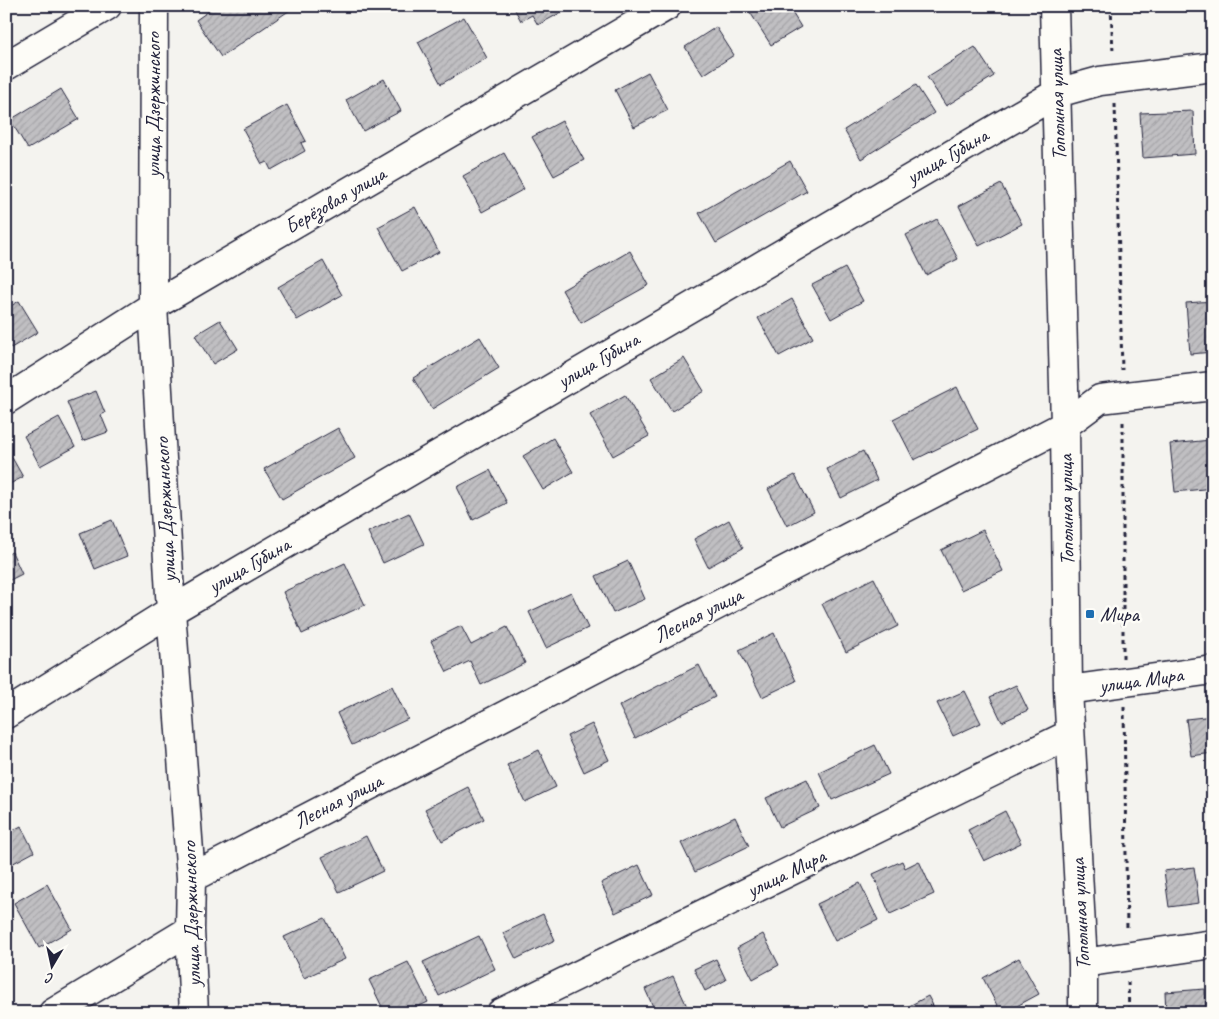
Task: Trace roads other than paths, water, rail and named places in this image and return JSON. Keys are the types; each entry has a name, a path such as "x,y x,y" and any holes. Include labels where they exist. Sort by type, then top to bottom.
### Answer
{"street":[{"path":"6,66 107,6"},
{"name":"улица Дзержинского","path":"154,6 153,306 171,611 191,878 190,930 194,1013"},
{"name":"Берёзовая улица","path":"6,400 153,306 667,6"},
{"name":"Тополиная улица","path":"1054,6 1065,425 1068,690 1084,1013"},
{"name":"улица Губина","path":"6,714 171,611 1057,93 1100,81 1213,67"},
{"name":"Лесная улица","path":"191,878 1065,425 1100,399 1213,386"},
{"name":"улица Мира","path":"1068,690 1213,670"},
{"name":"улица Мира","path":"501,1013 1070,734"},
{"path":"53,1013 190,930"},
{"path":"1083,963 1213,944"}],"place":[{"name":"Мира","path":"1090,614"}]}
